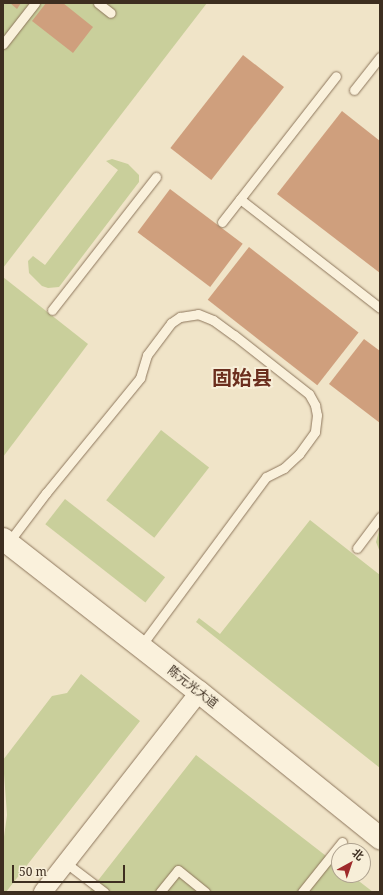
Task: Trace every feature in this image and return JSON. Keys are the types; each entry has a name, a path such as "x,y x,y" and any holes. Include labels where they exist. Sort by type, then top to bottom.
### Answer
{"main road":[{"name":"陈元光大道","path":"5,541 199,692 380,838"}],"street":[{"path":"43,892 199,692"}],"lane":[{"path":"3,44 35,3"},
{"path":"98,3 111,13"},
{"path":"354,90 380,56"},
{"path":"222,222 336,76"},
{"path":"52,310 156,177"},
{"path":"240,199 380,308"},
{"path":"5,541 140,378 146,355 171,323 180,317 198,314 214,320 234,334 309,394 315,405 317,415 315,432 299,454 284,468 266,477 140,647"},
{"path":"356,548 380,517"},
{"path":"302,892 342,842"},
{"path":"66,863 104,892"},
{"path":"160,892 178,870 205,892"}],"green space":[{"path":"3,3 207,3 3,268"},
{"path":"112,159 128,164 139,175 139,182 59,287 48,288 42,286 29,273 28,261 33,256 45,265 118,170 106,161"},
{"path":"3,277 88,344 3,457"},
{"path":"161,430 209,468 154,538 106,500"},
{"path":"65,499 165,577 145,602 45,524"},
{"path":"310,520 380,575 380,768 196,622 199,618 220,634"},
{"path":"380,527 380,552 376,542"},
{"path":"81,674 140,721 6,892 3,892 3,844 7,815 3,760 52,696 67,693"},
{"path":"196,755 331,860 331,883 361,883 373,892 89,892"}],"building":[{"path":"10,3 21,3 17,9"},
{"path":"46,3 63,3 93,27 73,53 32,21"},
{"path":"243,55 284,87 211,180 170,148"},
{"path":"342,111 380,141 380,273 277,194"},
{"path":"170,189 243,244 210,287 138,232"},
{"path":"249,247 359,333 317,385 208,300"},
{"path":"364,339 380,351 380,423 329,384"}],"district":[{"name":"固始县","path":"242,377"}]}
